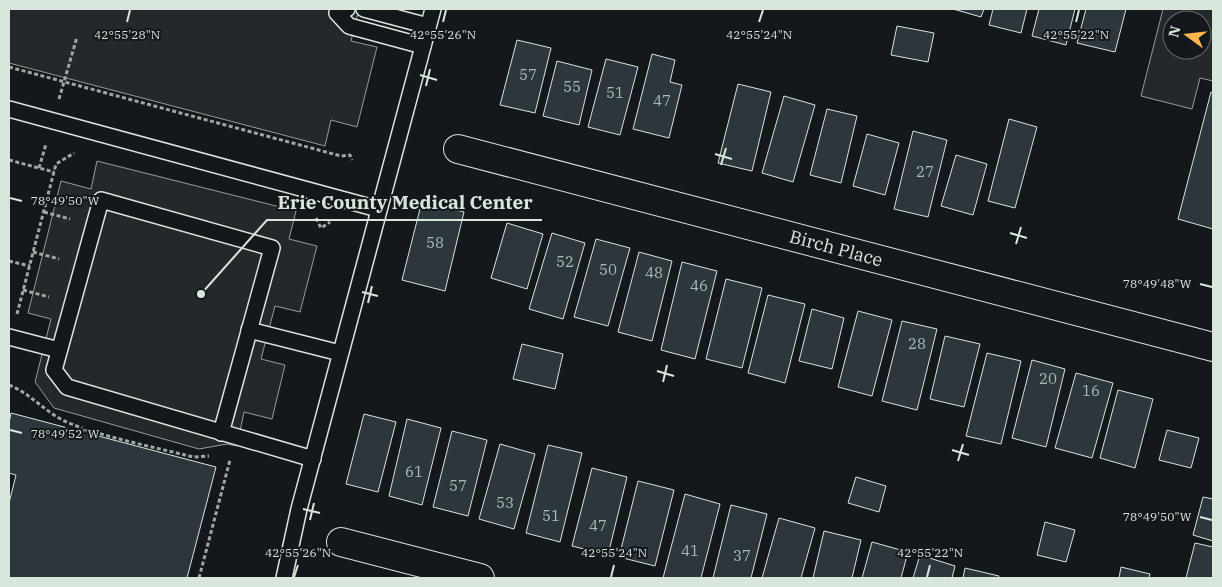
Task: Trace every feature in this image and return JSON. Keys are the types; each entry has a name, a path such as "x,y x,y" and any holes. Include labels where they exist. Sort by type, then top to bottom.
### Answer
{"street":[{"name":"Birch Place","path":"458,149 1213,347"},
{"path":"341,542 480,578"}],"lane":[{"path":"364,9 428,26"},
{"path":"284,578 299,509 433,9"},
{"path":"342,11 350,26 423,46"},
{"path":"9,109 378,209"},
{"path":"220,433 272,248 101,200 54,370 67,387 220,433 313,459"},
{"path":"249,330 340,353"},
{"path":"9,336 59,350"}],"path":[{"path":"59,100 77,37"},
{"path":"9,67 341,156 350,155 352,160"},
{"path":"39,168 47,142"},
{"path":"9,160 54,172"},
{"path":"20,306 56,164"},
{"path":"44,212 79,221"},
{"path":"33,252 69,261"},
{"path":"9,261 30,266"},
{"path":"23,290 58,299"},
{"path":"9,384 49,413 74,425 193,457 200,458 216,454"},
{"path":"199,578 232,455"}],"shaded area":[{"path":"9,9 359,9 351,41 377,47 357,127 331,120 325,146 9,63"},
{"path":"1163,9 1213,9 1213,81 1200,78 1192,109 1141,96 1162,13 1162,60 1212,60 1212,10"},
{"path":"97,161 296,211 289,239 317,246 300,312 275,306 261,359 285,365 272,419 244,412 237,446 227,444 199,449 54,408 35,382 51,319 28,313 61,181 91,189"}],"building":[{"path":"953,9 984,9 981,17"},
{"path":"993,9 1027,9 1021,33 989,25"},
{"path":"1039,9 1075,9 1066,45 1032,36"},
{"path":"1086,9 1126,9 1115,52 1077,43"},
{"path":"897,26 934,33 928,62 891,55"},
{"path":"517,40 551,48 535,113 500,105"},
{"path":"652,54 675,60 670,82 682,85 669,138 633,129"},
{"path":"606,59 638,67 620,135 588,127"},
{"path":"557,61 592,70 579,125 543,116"},
{"path":"738,84 771,92 752,171 718,163"},
{"path":"1211,92 1213,93 1213,229 1178,219"},
{"path":"784,96 815,105 793,182 762,173"},
{"path":"827,109 857,116 841,183 810,175"},
{"path":"1009,119 1037,127 1015,208 988,201"},
{"path":"913,131 947,140 928,217 894,209"},
{"path":"867,134 899,143 885,195 853,186"},
{"path":"956,155 987,164 973,215 941,206"},
{"path":"422,201 464,212 445,291 402,280"},
{"path":"507,223 543,234 527,289 491,278"},
{"path":"552,233 585,243 563,319 529,309"},
{"path":"596,239 630,248 608,326 574,317"},
{"path":"639,252 672,261 652,341 618,332"},
{"path":"682,262 717,271 695,359 661,350"},
{"path":"726,279 762,288 742,368 706,359"},
{"path":"768,295 805,304 785,383 748,373"},
{"path":"812,309 844,318 832,369 799,361"},
{"path":"858,311 892,320 872,396 838,387"},
{"path":"902,321 937,329 917,410 882,401"},
{"path":"945,336 980,344 964,407 930,399"},
{"path":"522,344 563,354 555,389 513,379"},
{"path":"987,353 1021,361 1001,444 966,436"},
{"path":"1032,360 1065,369 1046,447 1012,438"},
{"path":"1076,373 1113,383 1092,458 1055,448"},
{"path":"1118,390 1153,399 1135,468 1100,458"},
{"path":"11,413 216,467 187,578 9,578 9,503 16,475 9,473 9,423"},
{"path":"364,414 396,422 378,492 346,484"},
{"path":"407,419 441,428 422,505 389,496"},
{"path":"1167,430 1199,438 1191,468 1159,460"},
{"path":"452,431 487,440 468,516 433,507"},
{"path":"500,444 535,454 514,529 479,519"},
{"path":"548,445 582,453 560,542 526,533"},
{"path":"592,468 627,477 608,555 572,546"},
{"path":"856,477 886,486 879,512 848,503"},
{"path":"638,481 674,490 655,566 619,557"},
{"path":"685,494 720,504 701,578 663,578"},
{"path":"1203,497 1213,499 1213,541 1193,535"},
{"path":"731,505 767,514 751,578 713,578"},
{"path":"779,518 815,528 801,578 762,578"},
{"path":"1045,522 1075,530 1066,562 1037,555"},
{"path":"824,531 861,540 852,578 813,578"},
{"path":"872,542 908,552 901,578 862,578"},
{"path":"1195,543 1213,547 1213,578 1186,578"},
{"path":"920,555 955,566 952,578 913,578"},
{"path":"1121,567 1150,574 1149,578 1119,578"},
{"path":"965,568 999,576 998,578 963,578"}],"place":[{"name":"Erie County Medical Center","path":"201,294"}]}
